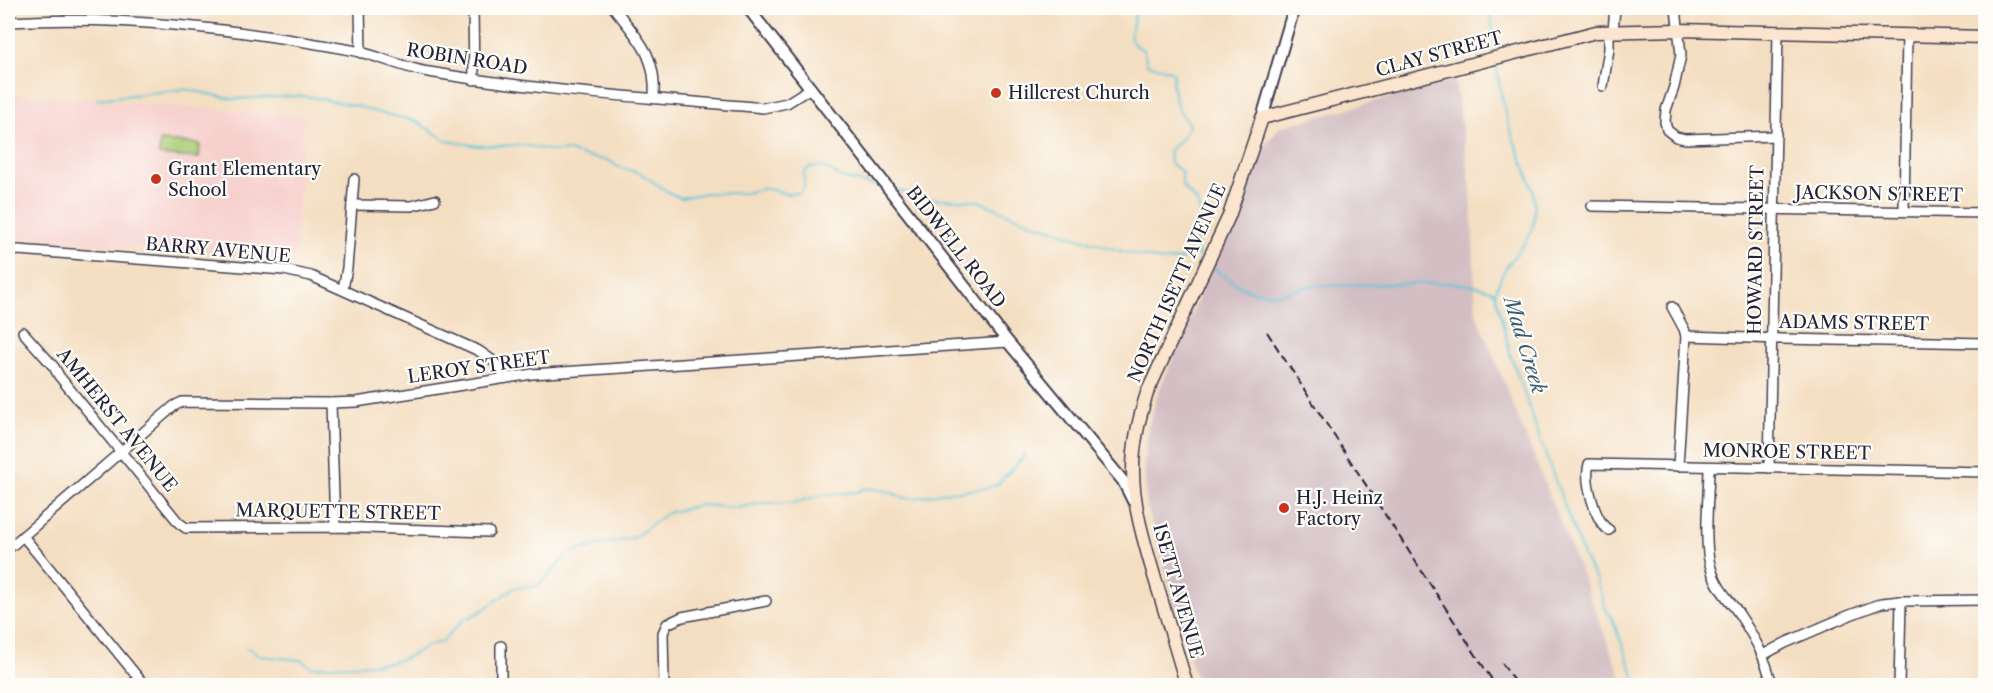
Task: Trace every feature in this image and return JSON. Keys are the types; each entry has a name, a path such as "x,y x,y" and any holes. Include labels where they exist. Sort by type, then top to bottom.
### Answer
{"main road":[{"name":"CLAY STREET","path":"1263,118 1581,35 1611,31 1678,30 1986,37"},
{"name":"NORTH ISETT AVENUE","path":"1136,507 1133,468 1140,416 1148,393 1229,216 1263,118"},
{"name":"ISETT AVENUE","path":"1136,507 1150,563 1187,686"}],"street":[{"path":"360,8 361,53"},
{"path":"473,8 474,80"},
{"path":"614,8 649,56 654,74 654,98"},
{"name":"BIDWELL ROAD","path":"748,8 1008,342 1123,481 1136,507"},
{"name":"NORTH ISETT AVENUE","path":"1263,118 1294,8"},
{"path":"1603,87 1615,8"},
{"path":"1676,8 1681,55 1666,110 1665,127 1669,133 1685,139 1776,136"},
{"name":"ROBIN ROAD","path":"8,22 85,20 182,25 284,38 361,53 410,69 474,80 763,108 787,103 811,88"},
{"name":"HOWARD STREET","path":"1769,468 1778,33"},
{"path":"1904,211 1907,36"},
{"path":"343,289 347,268 354,179"},
{"path":"352,205 411,206 435,200"},
{"name":"JACKSON STREET","path":"1592,206 1986,213"},
{"name":"BARRY AVENUE","path":"8,252 18,250 284,270 311,276 479,351 499,367 505,378"},
{"path":"1672,307 1686,336 1678,466"},
{"name":"AMHERST AVENUE","path":"23,332 54,367 179,523 186,528"},
{"name":"ADAMS STREET","path":"1686,336 1986,343"},
{"name":"LEROY STREET","path":"8,549 174,406 182,402 356,402 505,378 569,371 1008,342"},
{"path":"331,403 335,527"},
{"name":"MONROE STREET","path":"1610,530 1602,523 1589,487 1587,475 1589,464 1986,472"},
{"path":"1709,467 1708,550 1710,566 1719,586 1747,626 1763,655 1772,686"},
{"name":"MARQUETTE STREET","path":"186,528 335,527 489,532"},
{"path":"23,536 145,686"},
{"path":"1763,655 1785,643 1882,603 1986,600"},
{"path":"664,686 664,628 672,620 766,601"},
{"path":"1899,686 1901,601"},
{"path":"501,646 501,686"}],"shaded area":[{"path":"1455,80 1471,191 1476,313 1624,685 1198,686 1146,502 1144,463 1148,427 1158,394 1260,152 1280,127"},
{"name":"Grant Elementary School","path":"13,94 304,116 295,258 23,240 10,217 14,140 8,131 8,107"}],"green space":[{"path":"160,141 200,144 199,158 159,155"}],"waterway":[{"path":"1134,8 1135,15 1130,37 1132,42 1144,50 1147,64 1174,74 1172,84 1177,106 1189,125 1182,138 1169,151 1170,163 1182,172 1182,186 1197,202 1201,216 1196,243 1198,254 1204,261"},
{"name":"Mad Creek","path":"1490,8 1495,52"},
{"name":"Mad Creek","path":"1495,292 1505,269 1531,232 1535,212 1532,188 1505,112 1496,61"},
{"path":"97,99 185,89 232,99 299,96 316,98 416,121 447,141 478,146 523,145 553,151 569,151 610,161 618,167 640,173 681,198 706,193 745,193 765,188 786,194 800,193 804,188 804,172 810,167 823,167 842,178 882,187"},
{"path":"893,189 923,198 978,201 1034,224 1117,250 1163,261 1178,260 1198,254"},
{"path":"1210,266 1239,286 1272,294 1310,286 1447,283 1477,286 1495,292"},
{"name":"Mad Creek","path":"1495,292 1510,353 1541,442 1584,558 1596,580 1638,686"},
{"path":"245,648 259,656 301,660 312,667 389,663 408,657 426,646 442,642 462,621 480,612 514,588 536,586 571,552 635,537 667,513 700,505 737,508 762,503 793,503 823,495 857,492 866,488 887,491 905,498 988,488 998,484 1025,455"}],"railway":[{"path":"1267,332 1496,686"},
{"path":"1502,663 1517,686"}],"place":[{"name":"Hillcrest Church","path":"996,93"},
{"name":"Grant Elementary School","path":"156,179"},
{"name":"H.J. Heinz Factory","path":"1284,508"}]}
